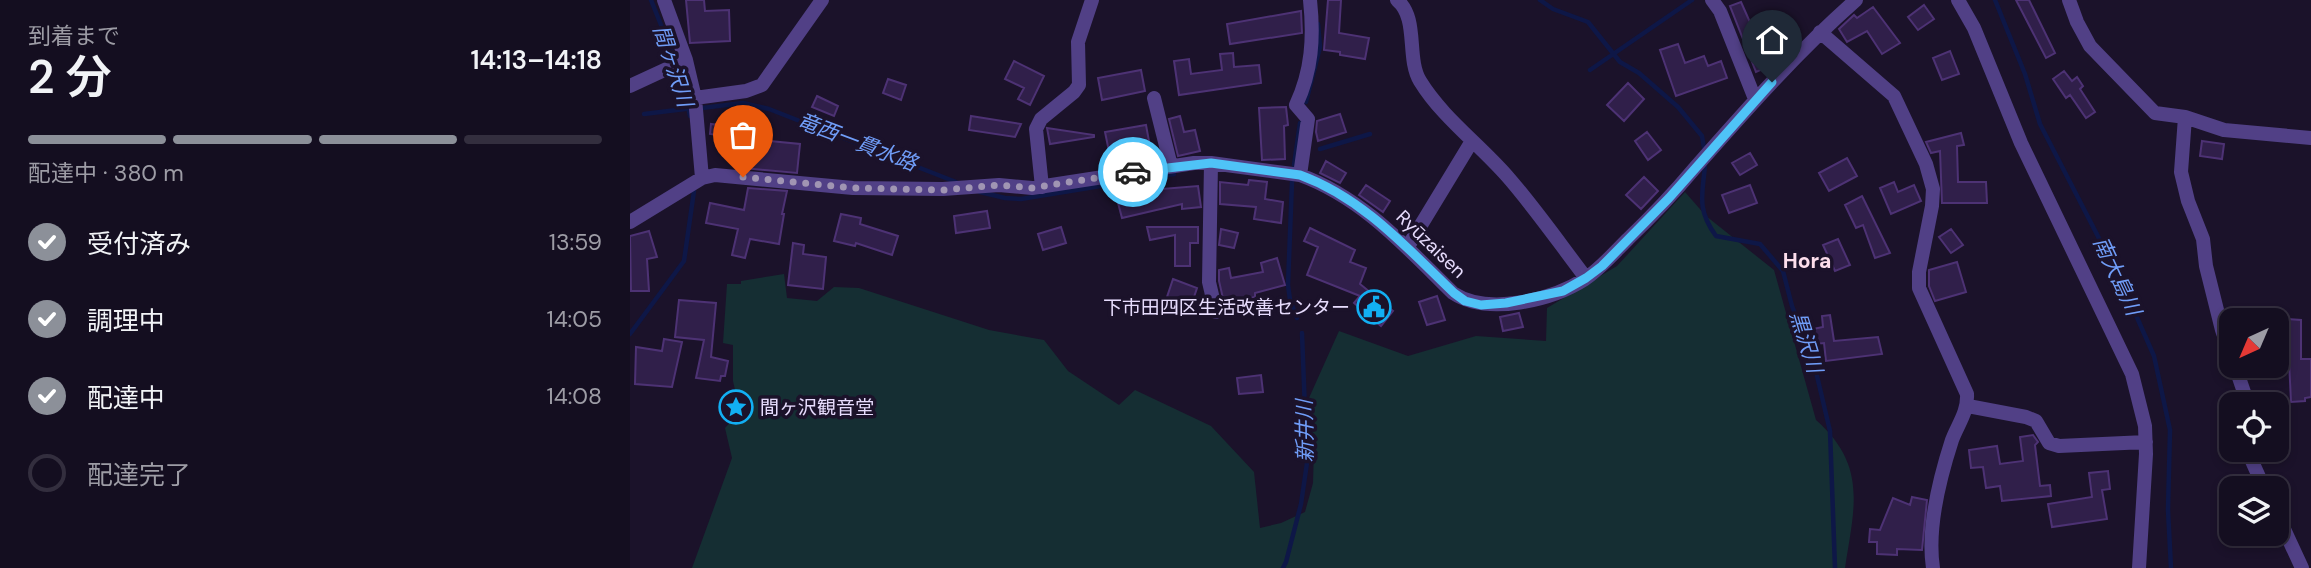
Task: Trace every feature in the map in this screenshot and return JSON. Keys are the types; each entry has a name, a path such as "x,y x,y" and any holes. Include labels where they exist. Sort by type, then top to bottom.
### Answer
{"street":[{"path":"664,0 679,63 695,97 702,178"},
{"path":"695,97 746,91 762,85 822,0"},
{"path":"1042,187 1036,128 1046,114 1079,85 1078,42 1093,0"},
{"path":"1300,175 1308,119 1296,105 1304,88 1311,60 1310,0"},
{"path":"1397,0 1403,5 1408,17 1418,78 1432,98 1507,176 1586,278"},
{"path":"1712,0 1720,12 1755,99"},
{"name":"Ryūzaisen","path":"630,222 702,178 715,175 874,189 1042,187 1171,166 1211,163 1300,175 1312,180 1367,211 1465,301 1481,305 1523,301 1563,291 1602,266 1669,198 1755,99 1820,32 1856,0"},
{"path":"1958,0 1974,28 2021,143 2132,374 2146,442 2139,568"},
{"path":"2069,0 2090,46 2114,74 2155,113 2185,117 2224,130 2311,138"},
{"path":"1820,32 1894,96 1926,164 1933,189 1919,272 1919,288 1923,302 1967,394 1968,406 1953,437 1943,469 1936,503 1931,557 1933,568"},
{"path":"630,86 679,63"},
{"path":"1154,98 1171,166"},
{"path":"2185,117 2181,172 2188,201 2203,239 2206,266 2219,318"},
{"path":"1407,248 1472,141"},
{"path":"1211,163 1209,282 1216,312"},
{"path":"1968,406 2036,421 2049,443 2059,446 2146,442"},
{"path":"2289,540 2302,568"}],"green space":[{"path":"1685,192 1706,216 1774,270 1816,420 1833,437 1844,454 1850,471 1853,507 1845,568 692,568 732,458 725,428 740,412 733,381 733,345 723,343 727,284 741,284 741,281 784,274 787,298 817,301 834,287 859,288 989,330 1044,340 1068,371 1119,405 1135,390 1211,426 1254,472 1260,528 1281,523 1305,512 1313,483 1314,448 1309,398 1339,331 1408,356 1476,336 1546,341 1547,308 1617,266"}],"building":[{"path":"686,0 704,0 705,11 729,10 730,41 690,43"},
{"path":"1328,0 1341,0 1339,33 1369,38 1365,59 1324,50"},
{"path":"2016,0 2029,0 2055,53 2046,58"},
{"path":"1741,2 1753,29 1771,22 1780,45 1764,52 1770,66 1756,72 1730,6"},
{"path":"1924,5 1934,19 1918,30 1908,17"},
{"path":"1873,7 1900,43 1882,54 1867,31 1847,42 1839,29 1854,15 1857,18"},
{"path":"1301,11 1302,33 1230,44 1227,24"},
{"path":"1678,44 1685,63 1704,56 1708,66 1721,61 1727,78 1676,96 1660,50"},
{"path":"1950,51 1959,74 1942,80 1933,58"},
{"path":"1233,53 1234,67 1259,65 1261,83 1179,95 1174,61 1189,59 1191,74 1222,70 1220,54"},
{"path":"1014,61 1044,76 1030,105 1018,99 1024,88 1005,79"},
{"path":"1141,70 1145,91 1102,100 1098,78"},
{"path":"2064,71 2072,81 2077,77 2083,86 2080,89 2095,112 2086,118 2070,95 2066,98 2053,79"},
{"path":"888,79 906,85 901,100 883,93"},
{"path":"1628,83 1644,99 1624,121 1607,105"},
{"path":"817,96 838,106 834,116 812,107"},
{"path":"1286,107 1288,125 1284,126 1285,159 1262,160 1259,108"},
{"path":"1340,114 1346,132 1318,141 1317,121"},
{"path":"971,116 1021,124 1015,137 969,130"},
{"path":"1180,116 1184,132 1195,130 1200,151 1178,156 1169,119"},
{"path":"748,117 762,119 760,140 800,144 797,173 744,168 747,139 710,134 711,124 747,129"},
{"path":"1146,125 1151,152 1111,161 1105,132"},
{"path":"1047,128 1094,135 1094,137 1050,144"},
{"path":"1647,132 1661,150 1648,160 1635,141"},
{"path":"1961,133 1964,145 1957,146 1958,182 1986,182 1987,203 1942,203 1940,151 1931,153 1926,142"},
{"path":"2202,141 2224,144 2222,159 2200,156"},
{"path":"1750,153 1757,165 1740,175 1732,163"},
{"path":"1847,158 1857,176 1829,191 1819,173"},
{"path":"1326,161 1346,173 1340,183 1320,173"},
{"path":"1644,177 1658,191 1641,209 1626,195"},
{"path":"1249,180 1267,182 1265,199 1283,202 1281,223 1254,219 1256,207 1220,204 1220,182 1248,185"},
{"path":"1894,182 1898,192 1914,185 1921,201 1891,214 1880,188"},
{"path":"1366,185 1390,201 1383,212 1359,195"},
{"path":"1750,185 1757,203 1729,213 1722,195"},
{"path":"1198,186 1201,207 1182,209 1182,204 1122,218 1117,199 1162,189"},
{"path":"748,188 787,191 779,244 750,239 745,258 732,255 738,229 706,223 710,203 744,210"},
{"path":"1862,196 1890,253 1875,258 1863,225 1856,228 1845,205"},
{"path":"987,211 990,228 956,233 954,216"},
{"path":"841,214 861,218 860,224 898,236 892,255 856,243 855,246 834,241"},
{"path":"1061,227 1066,243 1043,250 1038,234"},
{"path":"1147,227 1198,227 1198,243 1190,243 1190,266 1175,266 1175,235 1150,240"},
{"path":"1310,228 1355,250 1350,262 1366,268 1360,284 1393,311 1381,326 1354,303 1360,296 1307,275 1318,247 1304,241"},
{"path":"1221,229 1238,233 1234,248 1219,245"},
{"path":"1951,229 1963,245 1951,253 1939,237"},
{"path":"649,231 657,257 647,259 649,291 631,291 630,236"},
{"path":"1838,239 1850,265 1835,271 1823,245"},
{"path":"793,243 804,245 803,254 826,257 823,289 788,285"},
{"path":"1277,258 1285,285 1255,293 1255,297 1224,303 1219,270 1229,268 1231,278 1263,272 1261,263"},
{"path":"1957,262 1966,292 1935,301 1929,286 1929,270"},
{"path":"1173,279 1197,288 1191,306 1167,297"},
{"path":"1437,296 1445,320 1427,325 1419,302"},
{"path":"679,300 716,303 711,357 728,361 725,376 721,376 720,381 696,378 704,340 675,337"},
{"path":"1519,313 1523,327 1503,331 1500,317"},
{"path":"1830,315 1834,341 1878,337 1882,354 1826,361 1824,343 1815,344 1813,329 1823,327 1822,316"},
{"path":"2289,319 2301,320 2301,359 2311,359 2311,397 2305,398 2305,401 2291,402"},
{"path":"664,339 682,342 672,387 635,384 636,347 662,351"},
{"path":"1261,375 1263,392 1239,394 1237,378"},
{"path":"2033,435 2038,442 2035,445 2040,486 2050,485 2051,496 2002,501 2000,486 1986,488 1983,467 1971,468 1969,450 1997,446 2000,464 2023,461 2020,437"},
{"path":"2108,471 2110,489 2102,490 2107,519 2052,527 2048,504 2092,497 2089,473"},
{"path":"1912,497 1927,500 1922,550 1897,549 1897,555 1877,554 1877,542 1869,542 1870,529 1880,530 1893,498 1910,505"}],"waterway":[{"name":"間ヶ沢川","path":"651,0 679,70 690,116"},
{"name":"黒沢川","path":"1540,0 1553,9 1588,22 1620,62 1639,73 1678,107 1702,136 1704,148"},
{"name":"竜西一貫水路","path":"1590,70 1692,0"},
{"name":"南大島川","path":"1995,0 2025,74 2040,124 2120,279 2154,356 2170,430 2168,510 2171,568"},
{"name":"新井川","path":"1306,102 1320,47 1318,24"},
{"name":"竜西一貫水路","path":"702,108 743,103 769,109 956,182"},
{"name":"竜西一貫水路","path":"644,114 685,109"},
{"name":"新井川","path":"1294,165 1300,123"},
{"name":"竜西一貫水路","path":"1320,149 1370,134"},
{"name":"黒沢川","path":"1705,166 1702,202 1710,227 1716,236 1760,244 1783,271 1792,306 1813,359 1830,431 1835,568"},
{"name":"竜西一貫水路","path":"980,192 1021,199 1174,174"},
{"name":"新井川","path":"1292,182 1288,285 1297,318"},
{"name":"間ヶ沢川","path":"630,334 684,261 694,191"},
{"name":"新井川","path":"1283,568 1301,504 1307,463 1302,333"}],"way so far":[{"path":"743,177 853,188 943,190 999,185 1032,188 1133,172"}],"place":[{"name":"下市田四区生活改善センター","path":"1374,307"},
{"name":"間ヶ沢観音堂","path":"736,407"}],"district":[{"name":"Hora","path":"1807,261"}],"route":[{"path":"1133,172 1211,163 1300,175 1373,216 1465,301 1481,305 1523,301 1563,291 1602,266 1669,198 1772,82"}]}
